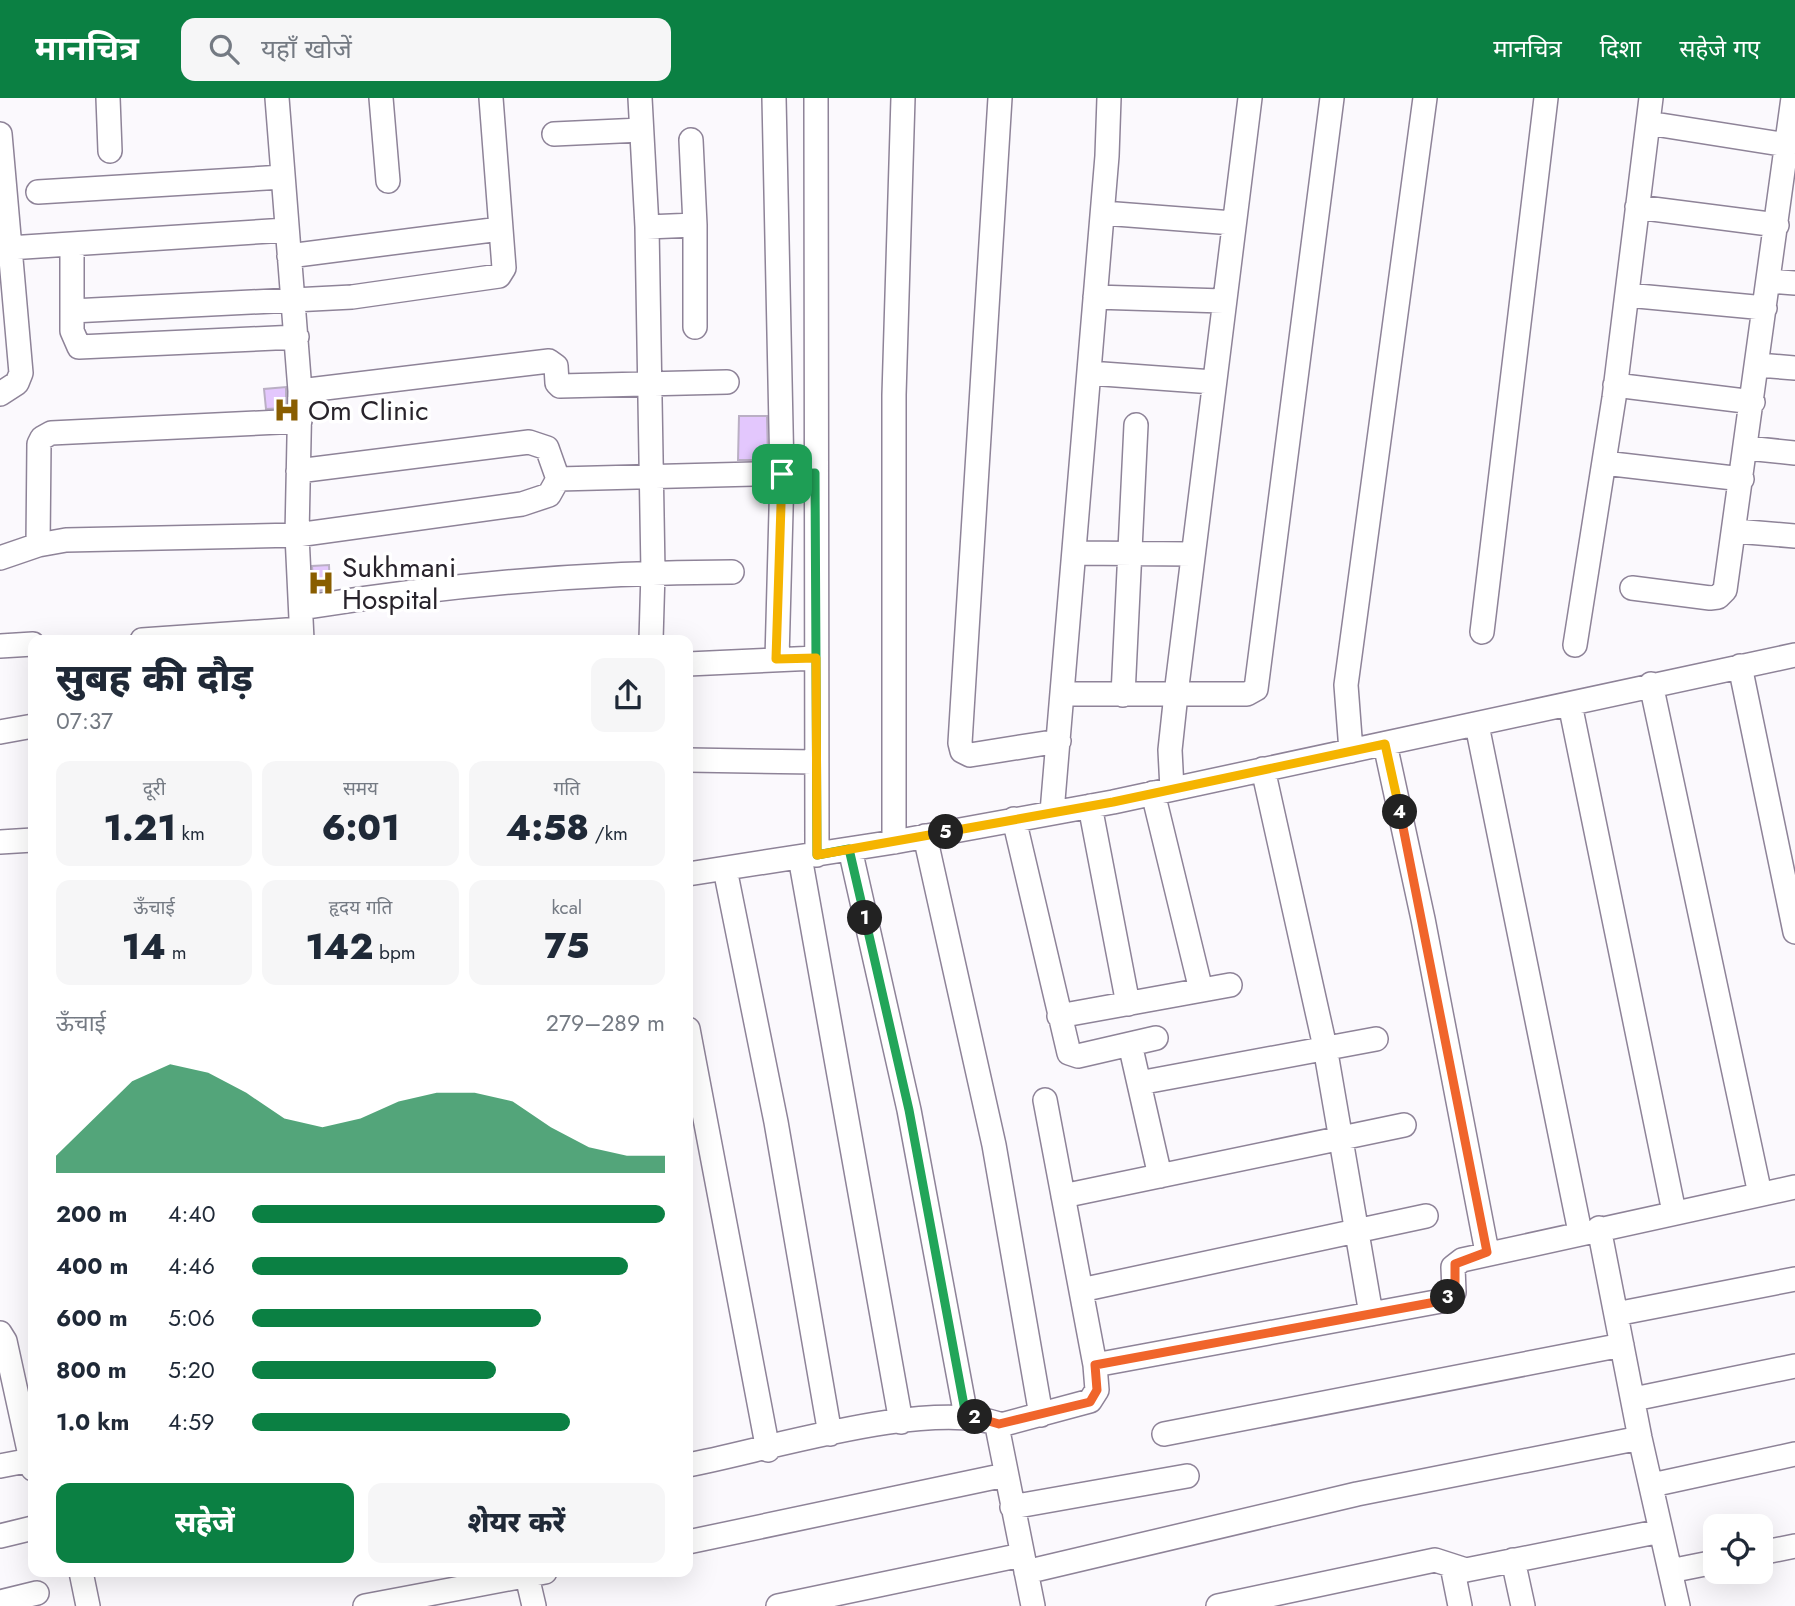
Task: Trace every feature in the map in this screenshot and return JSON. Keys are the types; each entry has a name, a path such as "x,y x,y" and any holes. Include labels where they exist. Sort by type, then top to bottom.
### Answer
{"street":[{"path":"108,98 110,151"},
{"path":"277,98 300,391 297,535 301,626"},
{"path":"381,98 388,181"},
{"path":"72,311 352,297 499,276 504,268 491,98"},
{"path":"640,98 647,227 653,572 651,635"},
{"path":"774,98 782,474 776,659"},
{"path":"816,98 816,762 808,856 901,1422"},
{"path":"894,842 894,394 903,98"},
{"path":"1000,98 960,743 962,751 970,755 1059,741"},
{"path":"1052,813 1096,297 1109,98"},
{"path":"1201,990 1162,791 1171,750 1192,554 1250,98"},
{"path":"1062,694 1247,694 1253,692 1258,684 1332,98"},
{"path":"1350,751 1346,685 1425,98"},
{"path":"1482,632 1546,98"},
{"path":"1575,645 1615,385 1651,98"},
{"path":"1632,587 1718,597 1725,590 1777,225 1788,192 1787,145 1793,102"},
{"path":"1648,122 1787,145"},
{"path":"554,134 641,130"},
{"path":"0,134 21,373 17,383 0,394"},
{"path":"691,140 695,225 695,327"},
{"path":"38,191 283,177"},
{"path":"1637,207 1777,225"},
{"path":"1102,213 1233,223"},
{"path":"647,227 695,225"},
{"path":"289,256 500,229"},
{"path":"9,248 286,230"},
{"path":"72,245 72,331 79,347 297,337"},
{"path":"1769,281 1795,283"},
{"path":"1627,295 1765,309"},
{"path":"1096,297 1223,301"},
{"path":"300,391 550,361 556,366 557,383 560,386 727,382"},
{"path":"1758,365 1795,368"},
{"path":"1089,373 1213,382"},
{"path":"1615,385 1753,402"},
{"path":"38,545 39,444 42,438 51,433 300,421"},
{"path":"1122,695 1136,425"},
{"path":"0,558 38,545 100,538 297,535 522,504 549,495 558,479 547,448 529,442 299,471"},
{"path":"1746,448 1795,453"},
{"path":"1604,463 1742,479"},
{"path":"558,479 815,473"},
{"path":"1735,531 1795,536"},
{"path":"1074,553 1192,554"},
{"path":"199,635 301,626 542,578 653,572 732,572"},
{"path":"0,646 28,644"},
{"path":"693,873 894,842 1090,806 1795,655"},
{"path":"693,664 816,658"},
{"path":"1740,666 1795,932"},
{"path":"1651,684 1760,1194"},
{"path":"1570,704 1674,1212"},
{"path":"1477,725 1590,1230 1616,1314 1640,1438 1678,1606"},
{"path":"0,732 28,727"},
{"path":"1385,744 1423,919 1487,1252"},
{"path":"693,760 816,762"},
{"path":"1263,769 1325,1047 1338,1139 1371,1314"},
{"path":"1090,806 1128,1004"},
{"path":"1014,819 1069,1053 1074,1056 1156,1038"},
{"path":"925,836 994,1145 1041,1415"},
{"path":"0,842 28,840"},
{"path":"849,849 909,1110 966,1416"},
{"path":"725,869 776,1122 830,1434"},
{"path":"1059,1016 1230,985"},
{"path":"1139,1083 1376,1039"},
{"path":"1130,1044 1160,1175"},
{"path":"693,1055 768,1450"},
{"path":"693,1461 768,1450 830,1434 901,1422 966,1416 999,1424 1090,1402 1097,1390 1095,1365 1045,1100"},
{"path":"1063,1196 1404,1125"},
{"path":"1095,1365 1371,1314 1449,1296 1455,1287 1455,1264 1487,1252 1795,1186"},
{"path":"1081,1290 1426,1216"},
{"path":"1616,1314 1795,1279"},
{"path":"0,1333 5,1341 8,1396 28,1453"},
{"path":"1164,1434 1622,1345"},
{"path":"1634,1399 1795,1366"},
{"path":"999,1424 997,1429 1005,1475 1033,1606"},
{"path":"778,1606 1024,1563 1640,1438"},
{"path":"1652,1485 1795,1454"},
{"path":"0,1466 28,1464"},
{"path":"693,1541 1005,1475"},
{"path":"1012,1507 1187,1476"},
{"path":"0,1536 28,1529"},
{"path":"1218,1606 1435,1560 1466,1570 1661,1531"},
{"path":"1773,1550 1795,1546"},
{"path":"1513,1560 1523,1606"},
{"path":"1670,1571 1703,1564"},
{"path":"1452,1566 1460,1606"},
{"path":"82,1577 88,1606"},
{"path":"368,1606 440,1599 519,1577"},
{"path":"533,1577 534,1606"},
{"path":"0,1602 37,1593"}],"building":[{"path":"286,387 286,408 266,409 264,389"},
{"path":"739,416 767,416 768,460 738,460"},
{"path":"329,565 330,589 314,592 312,566"}],"place":[{"name":"Om Clinic","path":"287,410"},
{"name":"Sukhmani Hospital","path":"321,583"}],"route":[{"path":"782,474 776,659 816,658 816,762 817,855 849,849 894,842 1113,802 1385,744 1423,919 1487,1252 1455,1264 1454,1292 1441,1301 1095,1365 1097,1390 1094,1398 1069,1409 999,1424 966,1416 909,1110 849,849 817,855 816,658 815,473 782,474"}]}
